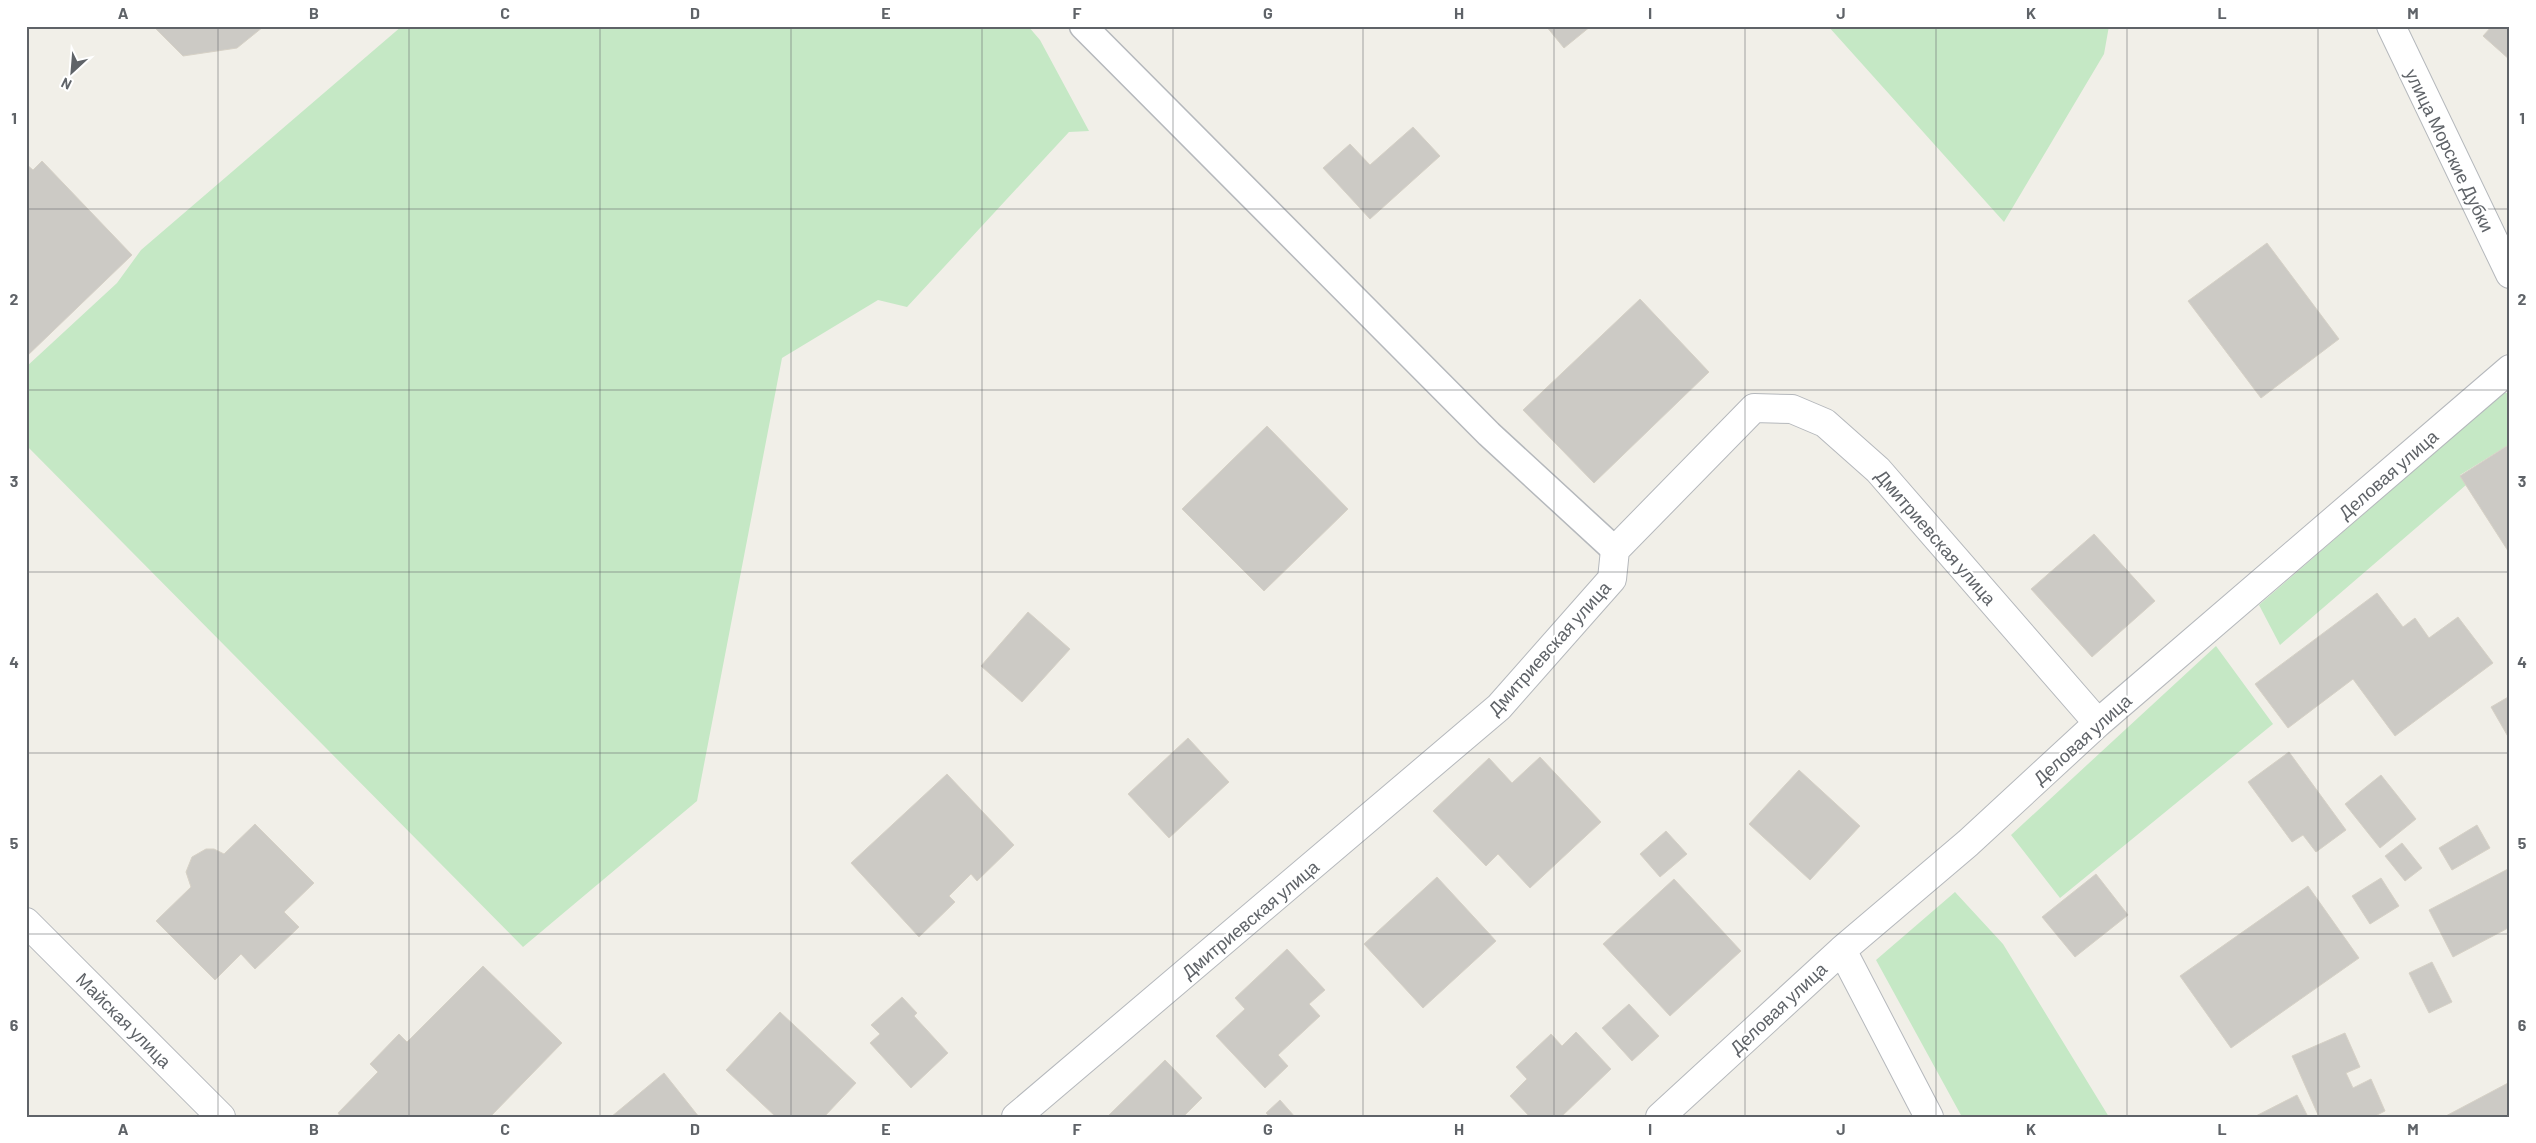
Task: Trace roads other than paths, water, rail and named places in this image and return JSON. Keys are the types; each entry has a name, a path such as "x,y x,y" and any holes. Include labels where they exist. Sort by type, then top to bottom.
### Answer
{"street":[{"name":"улица Морские Дубки","path":"2391,26 2510,274"},
{"name":"Деловая улица","path":"1660,1117 1842,950 1968,843 2098,723 2510,369"},
{"name":"Дмитриевская улица","path":"1016,1117 1499,708 1612,579 1615,550 1754,408 1792,409 1825,423 1878,470 2098,723"},
{"name":"Майская улица","path":"26,922 221,1117"},
{"path":"1842,950 1929,1117"}],"lane":[{"path":"1083,26 1489,434 1615,550"}]}
